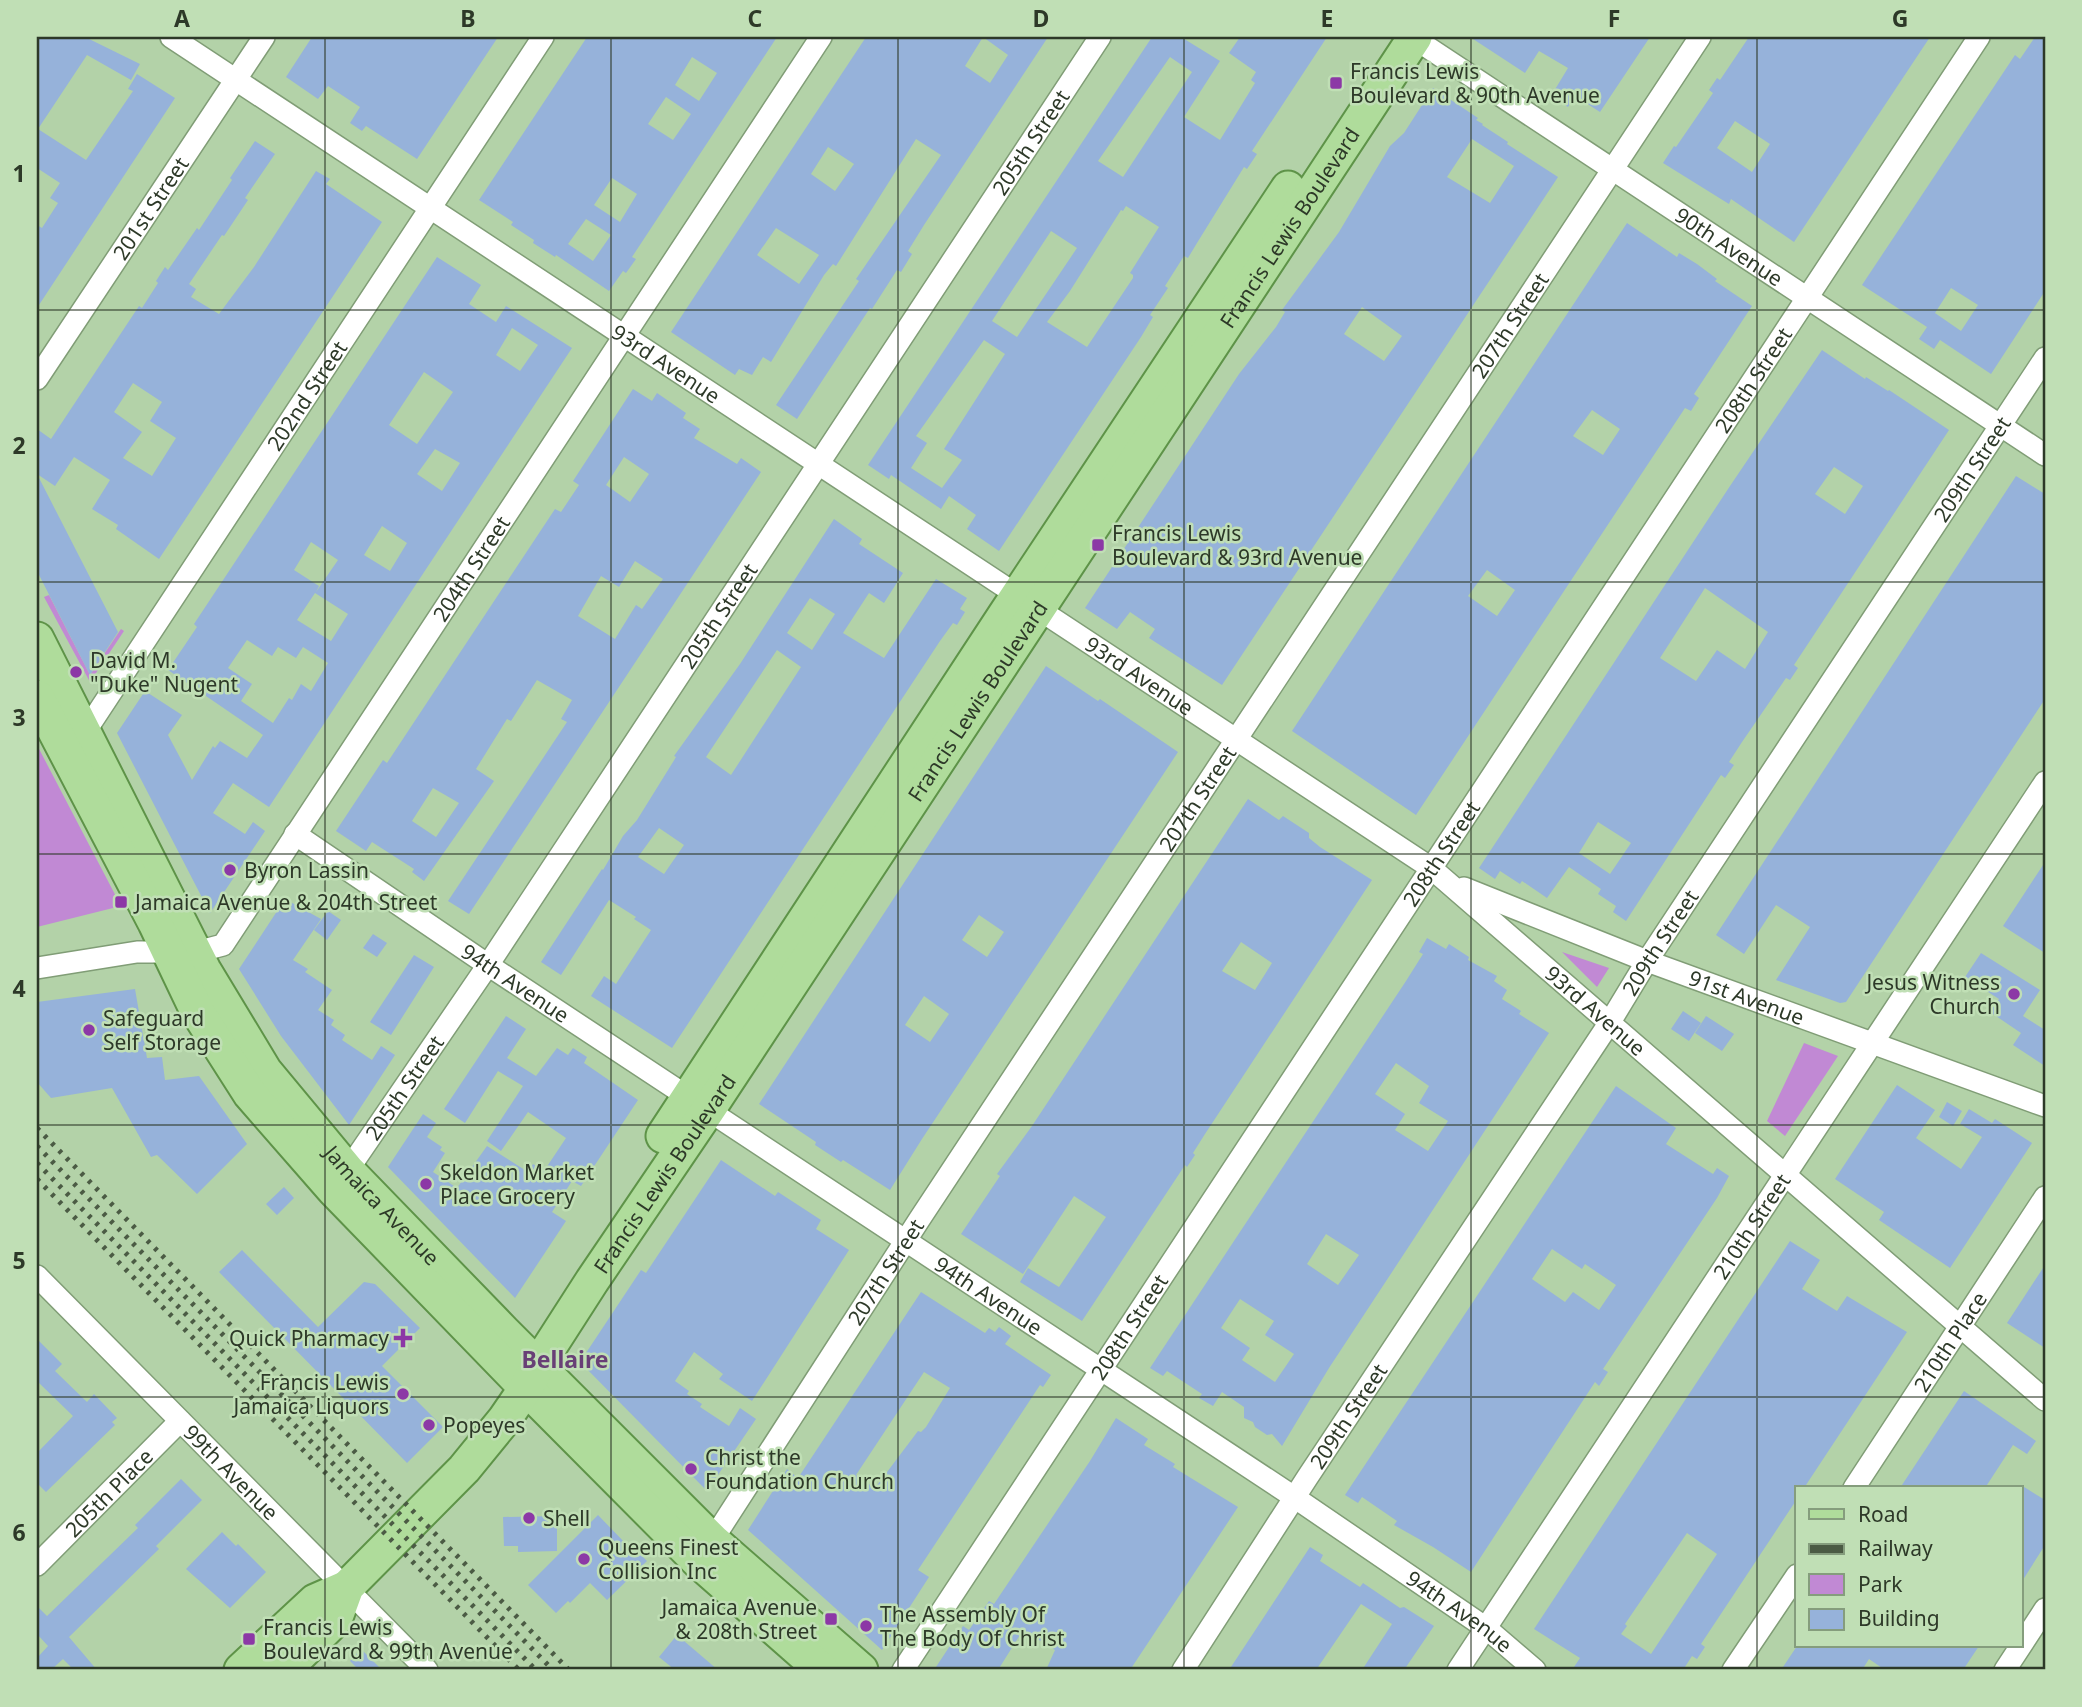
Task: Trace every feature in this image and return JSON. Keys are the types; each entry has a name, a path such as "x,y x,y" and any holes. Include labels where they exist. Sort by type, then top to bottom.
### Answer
{"main road":[{"name":"Francis Lewis Boulevard","path":"241,1670 315,1601 347,1587 464,1469 532,1376 552,1318 579,1265 698,1104 1028,602 1407,37"},
{"name":"Jamaica Avenue","path":"37,639 73,739 182,951 197,1011 250,1094 340,1180 822,1670"},
{"name":"Jamaica Avenue","path":"37,697 73,739"},
{"name":"Jamaica Avenue","path":"705,1551 861,1670"},
{"name":"Francis Lewis Boulevard","path":"284,1670 335,1620 347,1587"}],"street":[{"name":"93rd Avenue","path":"171,37 1431,868 1962,1326 2045,1401"},
{"name":"201st Street","path":"37,379 264,37"},
{"name":"202nd Street","path":"73,739 543,37"},
{"name":"204th Street","path":"37,968 137,952 182,951 223,945 821,37"},
{"name":"205th Street","path":"340,1180 488,965 1100,37"},
{"name":"90th Avenue","path":"1407,37 1613,168 2045,455"},
{"name":"207th Street","path":"705,1551 905,1242 1700,37"},
{"name":"208th Street","path":"903,1670 1979,37"},
{"name":"209th Street","path":"1183,1670 1294,1497 1610,1022 1647,961 2045,358"},
{"name":"210th Street","path":"1458,1670 2045,782"},
{"name":"94th Avenue","path":"295,834 905,1242 1294,1497 1486,1628 1535,1670"},
{"name":"91st Avenue","path":"1449,882 1647,961 2045,1106"},
{"name":"210th Place","path":"1855,1486 2045,1197"},
{"name":"99th Avenue","path":"37,1276 428,1670"},
{"name":"205th Place","path":"37,1565 180,1421"},
{"path":"1733,1670 1795,1578"},
{"path":"2022,1644 2045,1609"},
{"path":"2005,1670 2019,1648"}],"green space":[{"path":"49,595 90,675 121,629 124,631 90,682 44,597"},
{"path":"37,745 121,906 37,927"},
{"path":"1562,952 1609,968 1597,987"},
{"path":"1804,1043 1838,1056 1785,1136 1767,1121"}],"building":[{"path":"37,37 85,37 140,64 131,80 87,55 38,129 86,160 133,91 128,89 137,74 175,98 37,308 37,225 42,228 58,203 50,198 60,183 37,168"},
{"path":"312,37 498,37 417,159 366,126 362,131 350,123 360,107 328,86 318,99 286,77"},
{"path":"587,37 777,37 632,257 636,259 626,273 623,271 609,291 556,255 555,257 533,243 534,240 511,225 513,222 479,200","holes":["692,57 717,73 699,101 675,85","666,97 691,114 673,140 648,124","612,178 637,194 620,222 594,205","586,219 611,235 593,261 568,244"]},
{"path":"866,37 983,37 1048,37 924,225 908,251 912,254 901,272 897,270 872,309 870,308 797,419 776,405 859,281 856,279 941,155 916,139 836,266 833,264 824,275 771,362 763,357 752,375 739,369 735,375 671,332","holes":["983,37 1008,55 990,83 965,66","828,147 854,164 835,191 811,174","776,228 819,255 799,284 757,255"]},
{"path":"1152,37 1181,37 1220,61 1184,117 1220,140 1255,83 1251,80 1256,72 1229,53 1240,37 1327,37 1252,151 1257,154 1247,169 1244,167 1188,258 1184,256 1165,286 1168,288 1150,315 1153,317 1141,337 999,551 967,529 976,515 949,496 941,509 891,475 889,479 868,465","holes":["1170,57 1192,72 1123,177 1098,161","1126,206 1159,227 1130,273 1133,278 1087,347 1047,322 1070,291 1121,210","1051,231 1077,248 1017,337 992,321","984,340 1005,354 944,449 962,460 942,488 911,468 927,443 916,436"]},
{"path":"1470,37 1650,37 1600,112 1575,96 1568,107 1551,96 1568,68 1539,51 1525,73"},
{"path":"1749,37 1930,37 1794,242 1731,199 1729,204 1663,163 1713,93 1709,90 1717,78 1720,80","holes":["1735,121 1770,144 1752,172 1717,148"]},
{"path":"2035,37 2045,37 2045,291 1991,374 1940,340 1934,349 1919,339 1927,327 1862,285 2015,55 2020,59","holes":["1951,288 1978,305 1961,331 1935,313"]},
{"path":"1433,88 1478,118 1476,120 1508,142 1507,144 1558,177 1222,685 1149,638 1155,629 1130,612 1117,629 1085,608 1239,374 1276,327 1285,312 1282,310 1339,232 1390,146 1404,133","holes":["1472,139 1514,166 1490,203 1447,177","1362,307 1402,336 1384,361 1344,334"]},
{"path":"255,141 275,154 245,198 248,200 189,284 196,289 191,297 219,314 254,267 316,171 330,179 326,184 382,222 159,559 116,529 118,525 92,509 110,480 74,457 55,486 37,474 37,429 51,439 139,306 142,308 165,267 168,270 197,228 199,230","holes":["133,383 162,402 150,421 176,438 152,476 123,458 142,432 114,412"]},
{"path":"1627,223 1677,257 1679,253 1697,264 1717,279 1715,281 1752,306 1694,394 1699,398 1691,411 1685,408 1416,815 1292,731","holes":["1592,410 1620,429 1603,455 1573,436","1487,570 1515,590 1497,616 1468,596"]},
{"path":"437,257 481,285 469,304 496,322 506,306 572,348 269,807 233,783 213,813 245,834 253,822 265,831 210,913 117,733 145,691 182,715 168,735 192,780 213,746 215,748 220,741 247,758 263,735 168,670 197,627 194,624","holes":["512,328 538,345 520,371 496,355","424,372 453,392 417,444 389,425","435,449 460,463 442,491 417,474","382,526 407,543 390,571 364,555","311,542 338,560 316,592 319,586 294,570","315,593 348,614 331,641 297,620","247,640 272,656 278,647 296,658 303,647 328,663 311,691 301,684 273,723 241,701 252,684 228,668"]},
{"path":"1822,350 1949,430 1794,665 1798,668 1790,680 1786,678 1742,742 1729,762 1734,765 1725,778 1721,775 1626,921 1613,912 1616,906 1598,894 1601,889 1569,867 1547,898 1522,881 1520,884 1500,871 1495,879 1479,868","holes":["1834,467 1863,486 1845,514 1815,494","1705,588 1768,632 1745,669 1717,650 1696,681 1660,658","1598,822 1631,843 1610,874 1579,853"]},
{"path":"633,389 652,401 657,393 686,413 683,418 700,429 694,438 737,464 741,458 761,472 469,914 448,901 567,722 561,719 572,700 537,680 511,721 507,719 476,769 494,781 424,881 412,872 414,869 372,842 366,851 336,831 383,760 387,763 555,509 561,512 579,485 573,481","holes":["624,457 649,474 630,502 606,485","635,561 663,579 642,609 636,605 615,639 578,616 601,576 619,587","433,788 459,803 436,837 412,821"]},
{"path":"37,474 118,632 90,675 37,571"},
{"path":"2016,476 2045,494 2045,699 1846,1002 1840,1003 1776,980 1810,927 1776,905 1744,954 1716,935"},
{"path":"834,519 862,539 859,544 903,573 884,603 869,593 843,633 884,658 936,579 967,598 960,609 965,612 957,625 953,623 940,641 672,1048 591,996 604,976 616,984 651,930 634,919 636,917 609,900 561,975 541,962 623,836 637,820 676,757 674,756 740,664","holes":["810,598 835,614 812,650 787,633","777,650 801,667 731,775 706,757","659,828 684,845 664,874 638,857"]},
{"path":"1046,666 1178,752 890,1190 815,1145 816,1142 759,1104","holes":["979,915 1004,932 987,957 962,940","924,996 949,1014 930,1042 905,1025"]},
{"path":"1248,799 1279,820 1283,816 1309,833 1309,838 1320,847 1372,880 1205,1134 1193,1153 1195,1155 1187,1167 1185,1165 1082,1321 1020,1282 1028,1268 1059,1287 1106,1217 1074,1196 1023,1274 961,1234 1000,1176 997,1174 1032,1126","holes":["1241,942 1272,963 1255,990 1222,971"]},
{"path":"2045,862 2045,953 2003,926"},
{"path":"285,899 321,919 293,960 308,969 305,972 332,990 318,1010 334,1020 331,1025 345,1035 342,1040 372,1060 381,1046 395,1055 349,1125 281,1036 239,969"},
{"path":"328,911 341,920 327,940 314,930"},
{"path":"373,934 387,943 377,957 363,948"},
{"path":"1427,938 1446,949 1449,944 1469,957 1468,960 1497,976 1494,981 1507,990 1502,999 1521,1011 1519,1014 1549,1033 1329,1368 1282,1446 1272,1434 1267,1435 1255,1427 1253,1422 1244,1418 1244,1407 1222,1392 1213,1406 1199,1398 1202,1394 1167,1371 1163,1376 1150,1368 1406,981 1423,954 1419,952","holes":["1396,1063 1429,1086 1419,1103 1448,1121 1428,1151 1395,1130 1405,1114 1375,1094","1326,1234 1359,1255 1338,1285 1307,1264","1240,1299 1274,1321 1265,1335 1294,1354 1275,1382 1242,1360 1250,1348 1221,1328"]},
{"name":"Jesus Witness Church","path":"1981,953 2040,990 2023,1016 2045,1030 2045,1066 2013,1045 2021,1033 1990,1012 1999,999 1965,977"},
{"path":"414,955 434,967 391,1035 370,1022"},
{"path":"135,989 147,1058 162,1057 165,1080 199,1076 247,1144 197,1194 157,1155 151,1157 112,1088 51,1098 37,1082 37,1002"},
{"path":"1683,1011 1701,1023 1689,1041 1671,1029"},
{"path":"506,1016 526,1029 507,1058 536,1076 557,1048 568,1055 573,1048 587,1057 584,1063 638,1100 581,1186 572,1181 552,1212 566,1221 515,1298 388,1167 423,1114 436,1123 427,1137 442,1147 440,1150 445,1153 433,1172 457,1188 487,1146 528,1172 533,1164 544,1171 566,1138 528,1112 501,1151 487,1141 523,1086 498,1071 465,1123 444,1109"},
{"path":"1706,1016 1734,1034 1722,1051 1695,1033"},
{"path":"1897,1085 1935,1110 1916,1138 1961,1169 1982,1137 1960,1124 1969,1109 1992,1123 1995,1119 2032,1143 1950,1268 1879,1220 1884,1212 1835,1179"},
{"path":"1616,1086 1676,1128 1666,1144 1713,1174 1717,1168 1729,1176 1603,1369 1608,1372 1599,1386 1595,1382 1471,1572 1394,1525 1397,1521 1362,1497 1358,1503 1345,1495","holes":["1552,1249 1582,1269 1585,1264 1616,1285 1599,1310 1573,1292 1565,1302 1532,1279"]},
{"path":"1947,1102 1962,1111 1953,1126 1939,1117"},
{"path":"721,1160 775,1196 778,1192 821,1220 816,1229 849,1250 752,1401 719,1379 723,1374 694,1352 675,1381 689,1391 687,1394 702,1404 700,1407 729,1426 740,1408 756,1419 707,1491 580,1362 641,1270 646,1273"},
{"path":"284,1187 294,1198 277,1215 266,1204"},
{"path":"1790,1241 1820,1260 1802,1289 1837,1311 1847,1296 1907,1332 1805,1486 1795,1486 1795,1502 1701,1644 1705,1647 1697,1659 1692,1656 1683,1670 1572,1670 1580,1658 1534,1629","holes":["1687,1533 1717,1554 1651,1654 1621,1634 1627,1626 1625,1624"]},
{"path":"242,1250 318,1327 364,1282 375,1284 420,1328 382,1366 443,1427 407,1463 219,1272"},
{"path":"2045,1265 2045,1348 2007,1323"},
{"path":"921,1292 985,1333 989,1328 995,1332 999,1327 1011,1336 1005,1344 1051,1375 1043,1387 1040,1385 918,1570 929,1577 882,1650 748,1530 787,1469 798,1478","holes":["924,1372 950,1388 926,1427 921,1432 918,1431 875,1488 856,1475"]},
{"path":"37,1339 62,1364 55,1371 87,1402 94,1394 117,1418 112,1422 115,1425 46,1492 37,1483 37,1453 73,1416 37,1381"},
{"path":"1964,1391 2036,1441 2027,1454 2013,1445 1986,1486 1901,1486"},
{"path":"1116,1418 1148,1439 1144,1445 1175,1464 1173,1467 1238,1507 1130,1670 1046,1670 1055,1650 1023,1630 998,1670 934,1670 963,1626 969,1630 989,1601 994,1604"},
{"path":"181,1479 202,1500 156,1546 159,1549 69,1637 97,1670 74,1670 63,1659 51,1670 37,1670 37,1658 48,1646 37,1634 37,1606 47,1616 138,1528 135,1525"},
{"path":"2021,1485 2045,1500 2045,1545 2022,1581 2022,1486"},
{"name":"Queens Finest Collision Inc","path":"598,1515 647,1561 607,1600 590,1583 556,1613 528,1585"},
{"path":"557,1516 557,1551 518,1552 518,1546 504,1546 503,1517"},
{"path":"222,1532 266,1572 230,1608 186,1569"},
{"path":"1310,1547 1323,1555 1320,1561 1360,1587 1363,1583 1400,1608 1404,1607 1434,1626 1404,1670 1362,1670 1392,1624 1361,1604 1316,1670 1229,1670"},
{"path":"677,1635 718,1670 675,1670 659,1657"},
{"path":"1796,1648 1978,1648 1963,1670 1885,1670 1869,1659 1862,1670 1781,1670"},
{"path":"361,1649 382,1670 359,1670 350,1661"}],"railway":[{"path":"37,1128 569,1670"},
{"path":"37,1146 553,1670"},
{"path":"37,1163 536,1670"},
{"path":"37,1179 519,1670"}],"place":[{"name":"Francis Lewis Boulevard & 90th Avenue","path":"1336,83"},
{"name":"Francis Lewis Boulevard & 93rd Avenue","path":"1098,545"},
{"name":"David M. \"Duke\" Nugent","path":"76,672"},
{"name":"Byron Lassin","path":"230,870"},
{"name":"Jamaica Avenue & 204th Street","path":"121,902"},
{"name":"Jesus Witness Church","path":"2014,994"},
{"name":"Safeguard Self Storage","path":"89,1030"},
{"name":"Skeldon Market Place Grocery","path":"426,1184"},
{"name":"Quick Pharmacy","path":"403,1338"},
{"name":"Francis Lewis Jamaica Liquors","path":"403,1394"},
{"name":"Popeyes","path":"429,1425"},
{"name":"Christ the Foundation Church","path":"691,1469"},
{"name":"Shell","path":"529,1518"},
{"name":"Queens Finest Collision Inc","path":"584,1559"},
{"name":"Jamaica Avenue & 208th Street","path":"831,1619"},
{"name":"The Assembly Of The Body Of Christ","path":"866,1626"},
{"name":"Francis Lewis Boulevard & 99th Avenue","path":"249,1639"}],"district":[{"name":"Bellaire","path":"565,1359"}]}
